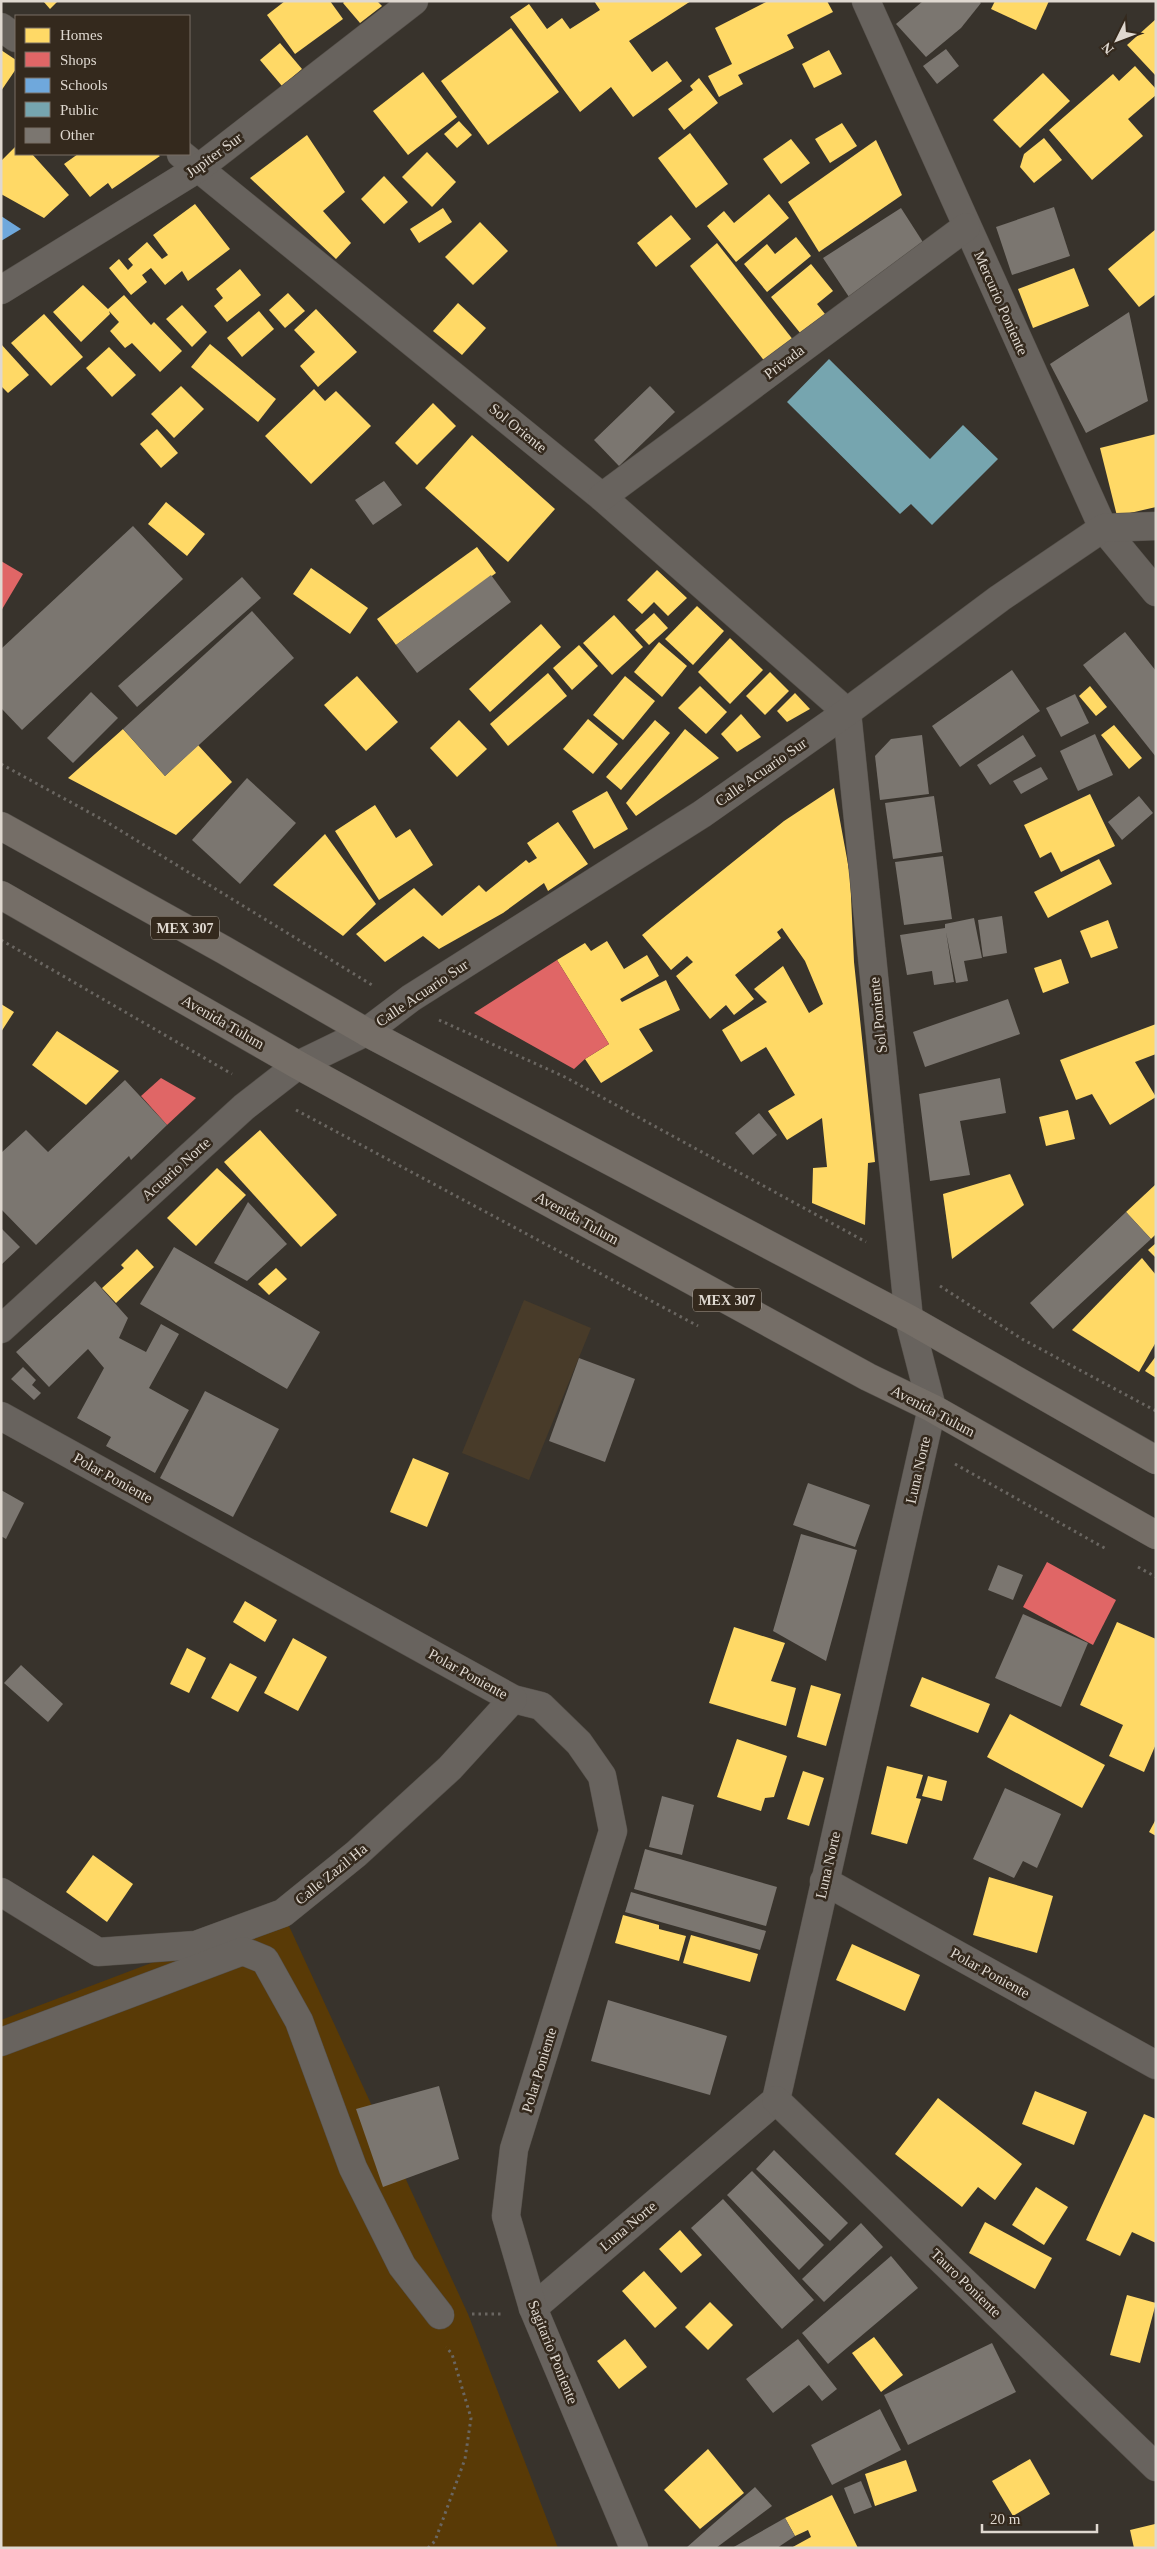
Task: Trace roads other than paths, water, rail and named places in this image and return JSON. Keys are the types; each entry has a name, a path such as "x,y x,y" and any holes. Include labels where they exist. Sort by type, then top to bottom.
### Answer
{"main road":[{"name":"MEX 307","path":"1,826 224,950 366,1032 908,1319 1156,1460"},
{"name":"Avenida Tulum","path":"1,895 298,1065 868,1377 932,1408 1156,1535"}],"street":[{"name":"Jupiter Sur","path":"1,290 191,160 414,1"},
{"name":"Mercurio Poniente","path":"866,1 1103,528 1156,592"},
{"path":"1,28 15,37"},
{"name":"Sol Oriente","path":"191,160 602,497 847,712"},
{"name":"Privada","path":"602,497 966,227"},
{"path":"1103,528 1156,526"},
{"name":"Calle Acuario Sur","path":"366,1032 403,1004 702,814 847,712 1000,598 1103,528"},
{"name":"Sol Poniente","path":"847,712 908,1319"},
{"name":"Acuario Norte","path":"1,1329 244,1107 298,1065 366,1032"},
{"name":"Luna Norte","path":"533,2308 776,2100 932,1408 908,1319"},
{"name":"Polar Poniente","path":"1,1416 513,1699 541,1706 579,1743 602,1776 613,1831 514,2149"},
{"name":"Calle Zazil Ha","path":"1,1892 98,1952 196,1944 283,1913 356,1854 450,1768 513,1699"},
{"name":"Polar Poniente","path":"824,1881 1156,2066"},
{"path":"1,2042 243,1951 266,1960 299,2021 353,2168 402,2266 440,2315"},
{"name":"Tauro Poniente","path":"776,2100 1156,2466"},
{"name":"Sagitario Poniente","path":"514,2149 506,2216 533,2308 634,2548"}]}
